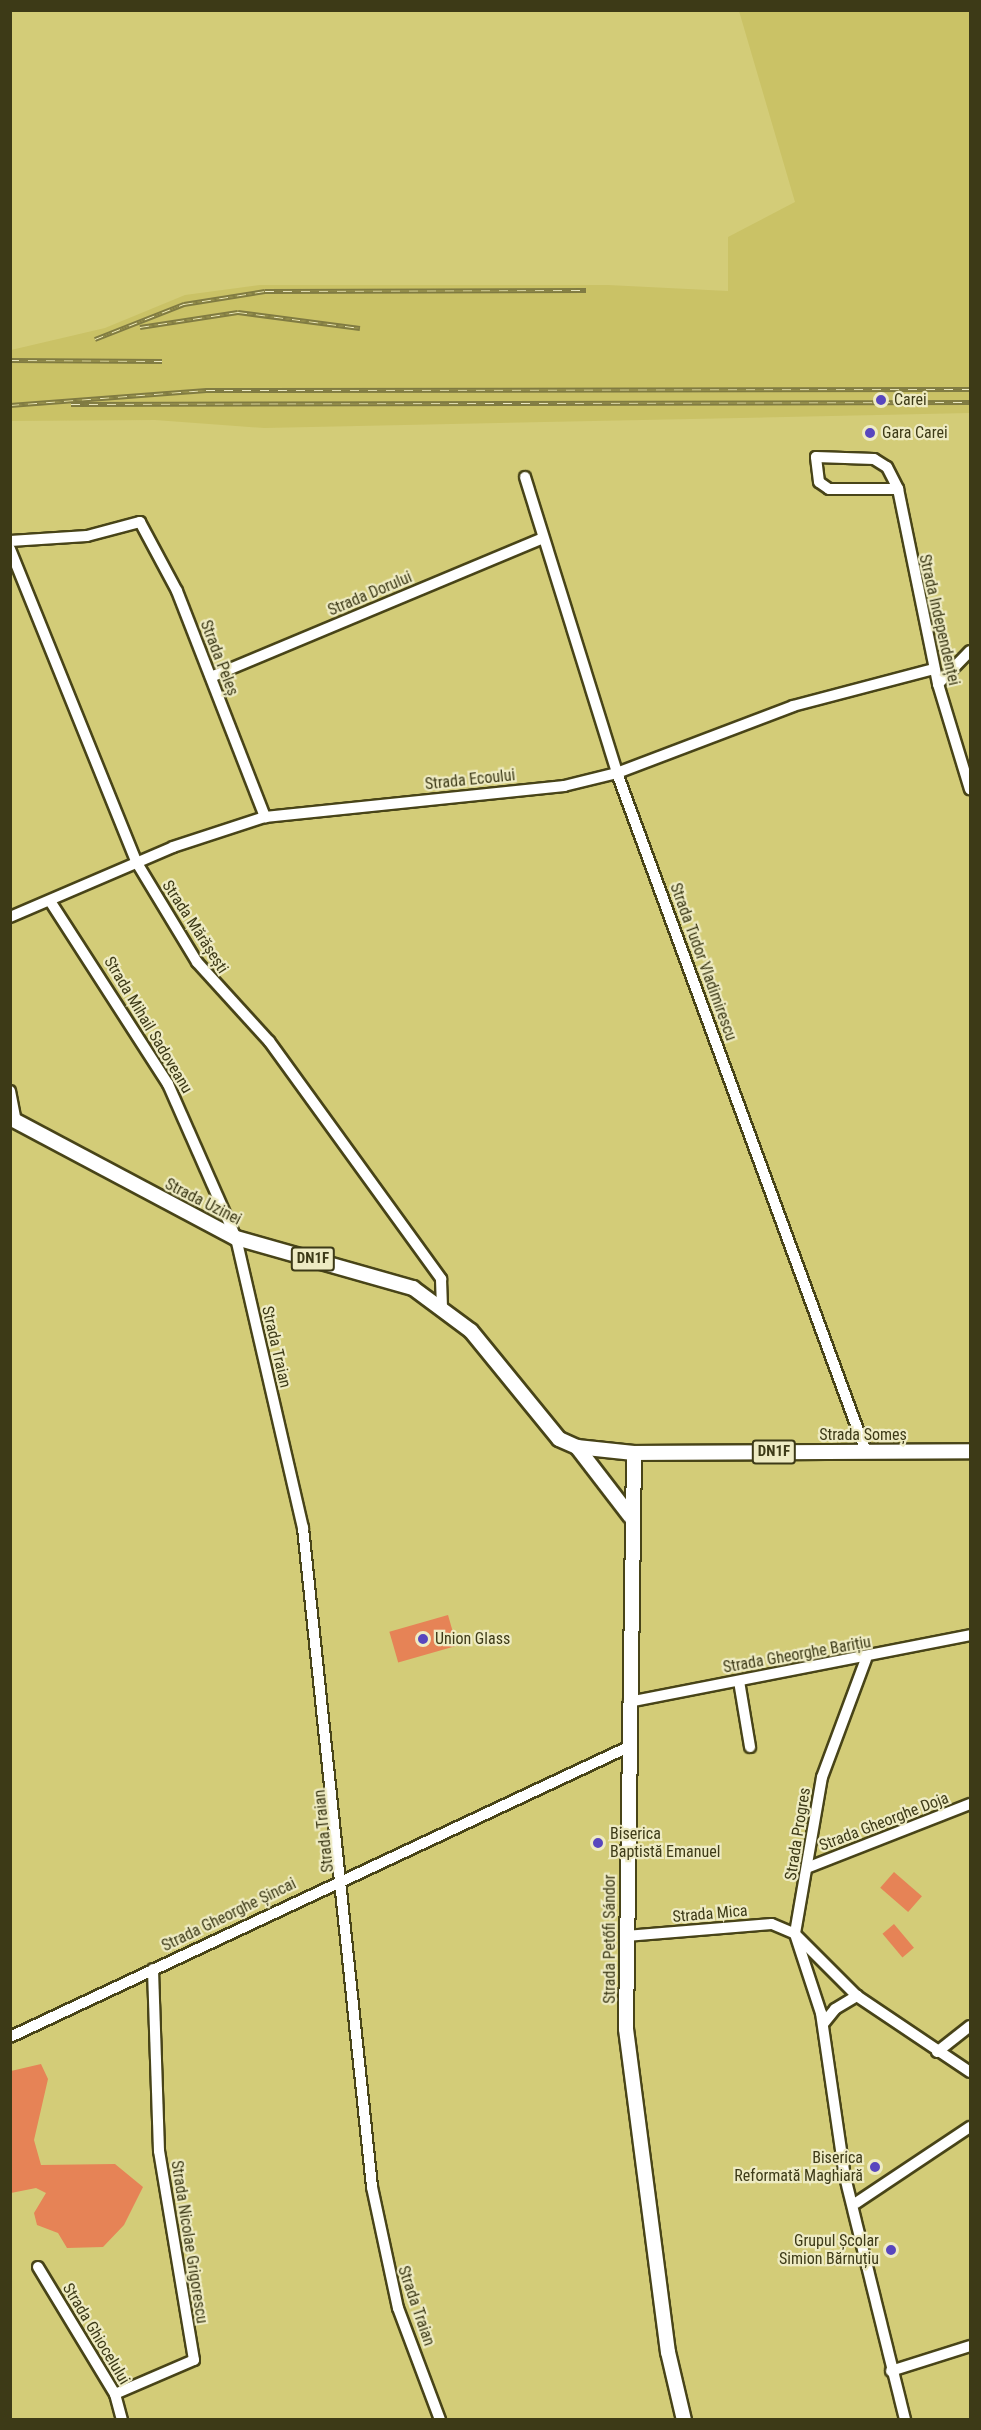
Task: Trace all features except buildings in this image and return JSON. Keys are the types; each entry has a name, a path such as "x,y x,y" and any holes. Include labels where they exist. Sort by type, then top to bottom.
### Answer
{"main road":[{"name":"Strada Uzinei","path":"13,1120 236,1238 413,1288 442,1306 471,1331 559,1439 577,1447"},
{"name":"Strada Someș","path":"577,1447 633,1453 970,1451"},
{"path":"577,1447 630,1516"},
{"name":"Strada Petőfi Sándor","path":"633,1453 630,1516 629,1702 626,1748 626,2029 668,2352 684,2420"}],"street":[{"name":"Strada Independenței","path":"898,489 829,489 819,482 816,457 874,459 887,467 898,489 934,669 970,789"},
{"name":"Strada Tudor Vladimirescu","path":"525,477 541,539 617,773 866,1452"},
{"name":"Strada Peleș","path":"10,542 87,536 132,520 145,528 161,559 211,677 265,817"},
{"name":"Strada Dorului","path":"211,677 541,539"},
{"name":"Strada Mărășești","path":"10,549 137,863 204,971 269,1041 441,1279 442,1306"},
{"path":"938,684 970,651"},
{"name":"Strada Ecoului","path":"10,917 137,863 265,817 564,786 617,773 794,706 934,669"},
{"name":"Strada Mihail Sadoveanu","path":"50,901 168,1084 236,1238"},
{"path":"10,1091 13,1120"},
{"name":"Strada Traian","path":"236,1238 303,1528 343,1876 372,2187 398,2308 440,2420"},
{"name":"Strada Gheorghe Barițiu","path":"629,1702 739,1680 866,1659 970,1635"},
{"name":"Strada Progres","path":"795,1934 809,1867 822,1777 866,1659"},
{"path":"739,1680 750,1747"},
{"name":"Strada Gheorghe Șincai","path":"10,2037 343,1876 626,1748"},
{"name":"Strada Gheorghe Doja","path":"809,1867 970,1804"},
{"name":"Strada Mica","path":"626,1936 772,1924 795,1934"},
{"path":"795,1934 857,1996 937,2052 970,2072"},
{"path":"795,1934 823,2025 845,2177 856,2203 891,2371 905,2420"},
{"name":"Strada Nicolae Grigorescu","path":"115,2394 194,2360 159,2151 153,1969"},
{"path":"823,2025 835,2009 857,1996"},
{"path":"937,2052 970,2026"},
{"path":"856,2203 970,2127"},
{"name":"Strada Ghiocelului","path":"38,2267 115,2394 122,2420"},
{"path":"891,2371 970,2346"}],"shaded area":[{"path":"739,11 970,11 970,413 264,428 155,420 11,421 11,350 105,328 185,295 260,285 608,285 728,291 728,237 795,202"},
{"name":"Union Glass","path":"448,1615 457,1646 398,1663 389,1632"},
{"path":"894,1872 922,1896 908,1912 880,1888"},
{"path":"894,1924 914,1948 902,1957 883,1934"},
{"path":"41,2064 48,2079 34,2140 41,2165 115,2164 143,2187 124,2225 103,2247 67,2248 58,2233 37,2225 34,2213 46,2193 36,2188 11,2193 11,2071"}],"railway":[{"path":"95,339 184,304 265,291 586,290"},
{"path":"140,327 238,312 360,328"},
{"path":"10,360 162,361"},
{"path":"10,405 206,390 970,389"},
{"path":"71,404 970,402"}],"place":[{"name":"Carei","path":"881,400"},
{"name":"Gara Carei","path":"870,433"},
{"name":"Union Glass","path":"423,1639"},
{"name":"Biserica Baptistă Emanuel","path":"598,1843"},
{"name":"Biserica Reformată Maghiară","path":"875,2167"},
{"name":"Grupul Școlar Simion Bărnuțiu","path":"891,2250"}]}
